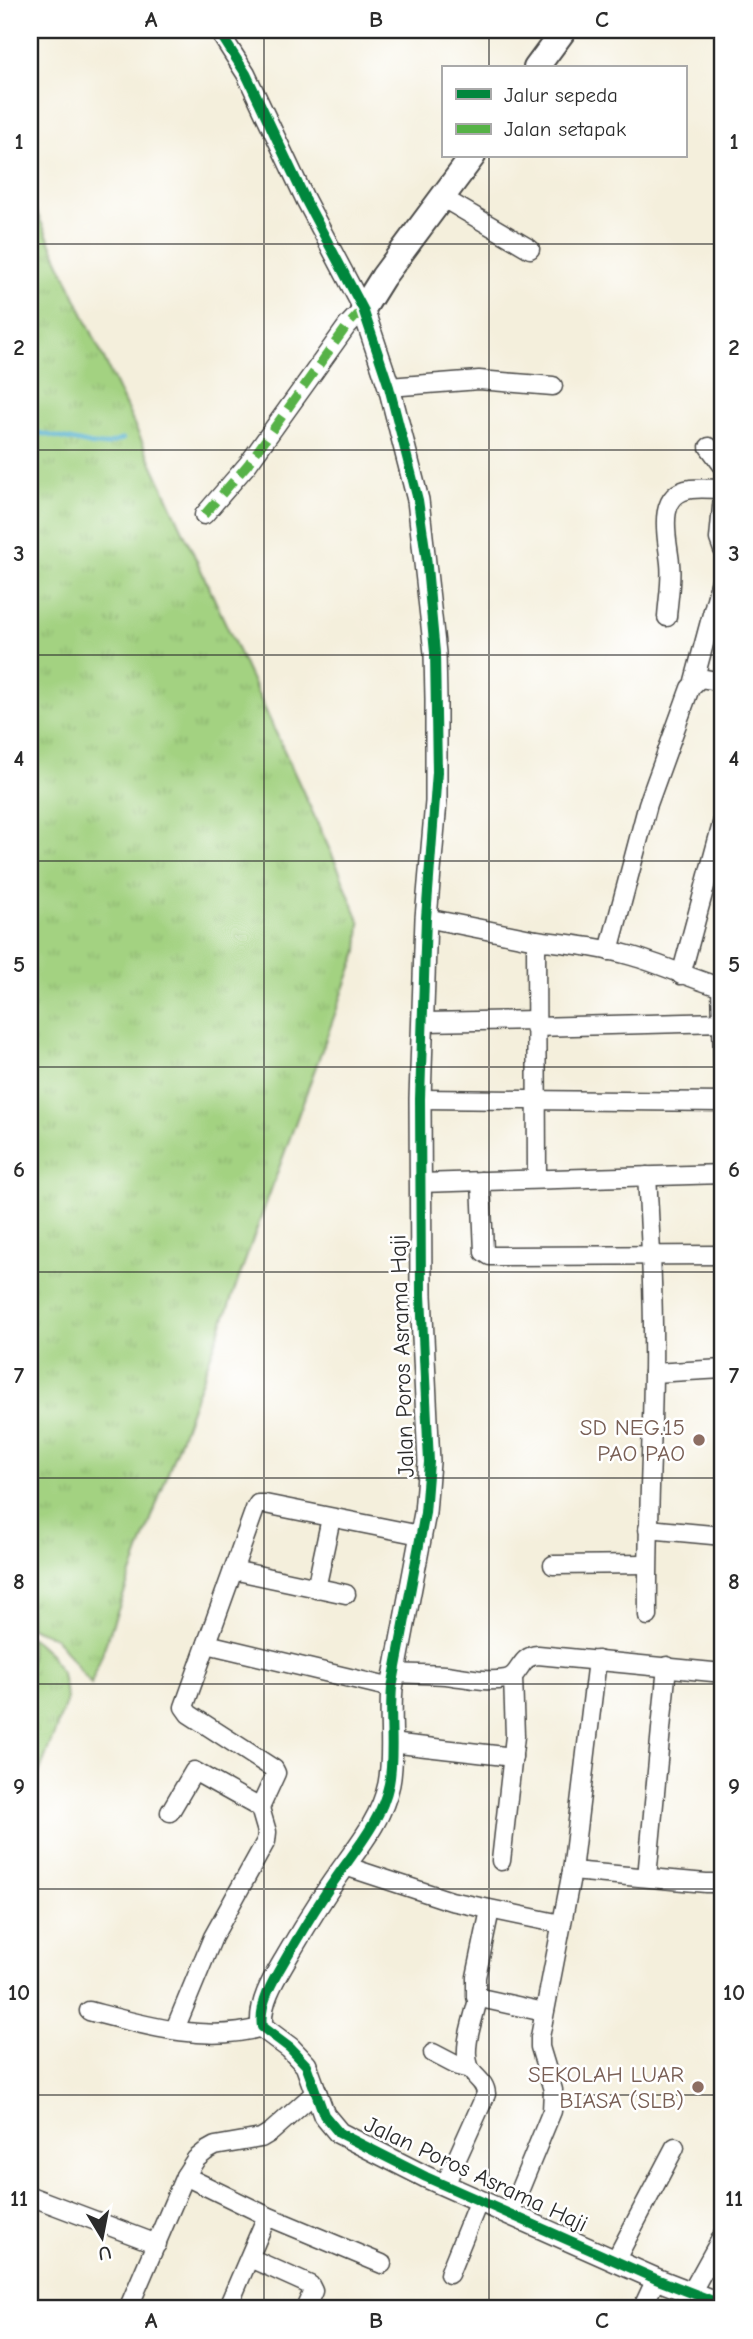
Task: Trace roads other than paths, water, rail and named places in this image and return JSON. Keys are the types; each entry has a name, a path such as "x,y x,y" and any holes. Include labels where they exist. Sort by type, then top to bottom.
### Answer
{"main road":[{"path":"537,66 564,30"},
{"path":"363,309 383,276 472,158"}],"street":[{"path":"204,515 248,464 347,327 363,309 316,220 246,74 218,30"},
{"path":"443,198 530,249"},
{"name":"Jalan Poros Asrama Haji","path":"363,309 389,387 418,500 435,653 436,802 426,918 420,1099 421,1295 429,1462 426,1504 390,1711 388,1789 371,1828 308,1921 282,1966 265,2000 262,2027 290,2048 306,2065 324,2115 339,2133 445,2185 656,2279 723,2305"},
{"path":"389,387 479,380 553,386"},
{"path":"709,447 723,466"},
{"path":"667,617 670,567 665,526 667,511 674,498 683,491 723,489"},
{"path":"723,496 719,539 723,550"},
{"path":"609,951 648,804 694,681 723,573"},
{"path":"694,681 705,677 723,682"},
{"path":"681,975 723,820"},
{"path":"426,918 536,940 609,951 722,988 723,1066"},
{"path":"536,940 537,1178"},
{"path":"424,1022 722,1022"},
{"path":"420,1099 723,1102"},
{"path":"420,1183 723,1174"},
{"path":"647,1176 652,1254 653,1373 648,1616"},
{"path":"481,1181 486,1255 723,1255"},
{"path":"653,1373 723,1369"},
{"path":"175,2029 213,1937 264,1847 267,1832 260,1808 276,1773 274,1769 185,1710 193,1681 258,1504 420,1535"},
{"path":"316,1588 331,1518"},
{"path":"648,1529 723,1536"},
{"path":"553,1565 647,1564"},
{"path":"233,1570 346,1594"},
{"path":"207,1644 394,1681 508,1679 513,1677 529,1655 723,1673"},
{"path":"510,2213 552,2111 553,2090 540,2047 544,2012 572,1871 597,1660"},
{"path":"647,1877 667,1666"},
{"path":"501,1861 513,1757 513,1677"},
{"path":"391,1743 513,1757"},
{"path":"170,1812 194,1771 260,1808"},
{"path":"345,1866 451,1901 561,1924"},
{"path":"572,1871 706,1883 721,1883 723,1880"},
{"path":"470,2069 467,2053 478,1999 475,1994 477,1977 490,1910"},
{"path":"478,1999 544,2012"},
{"path":"89,2011 175,2029 226,2034 262,2027"},
{"path":"433,2053 470,2069 483,2082 486,2094 445,2185"},
{"path":"128,2309 196,2159 215,2146 261,2138 317,2091"},
{"path":"615,2261 676,2147"},
{"path":"186,2176 267,2216 382,2264"},
{"path":"30,2196 156,2244"},
{"path":"449,2274 479,2200"},
{"path":"227,2309 267,2216"},
{"path":"691,2293 723,2235"},
{"path":"250,2258 310,2285 313,2291 305,2309"},
{"path":"642,2309 656,2279"}],"waterway":[{"path":"30,431 93,445 106,445 123,439"}],"place":[{"name":"SD NEG.15 PAO PAO","path":"699,1440"},
{"name":"SEKOLAH LUAR BIASA (SLB)","path":"698,2087"}]}
